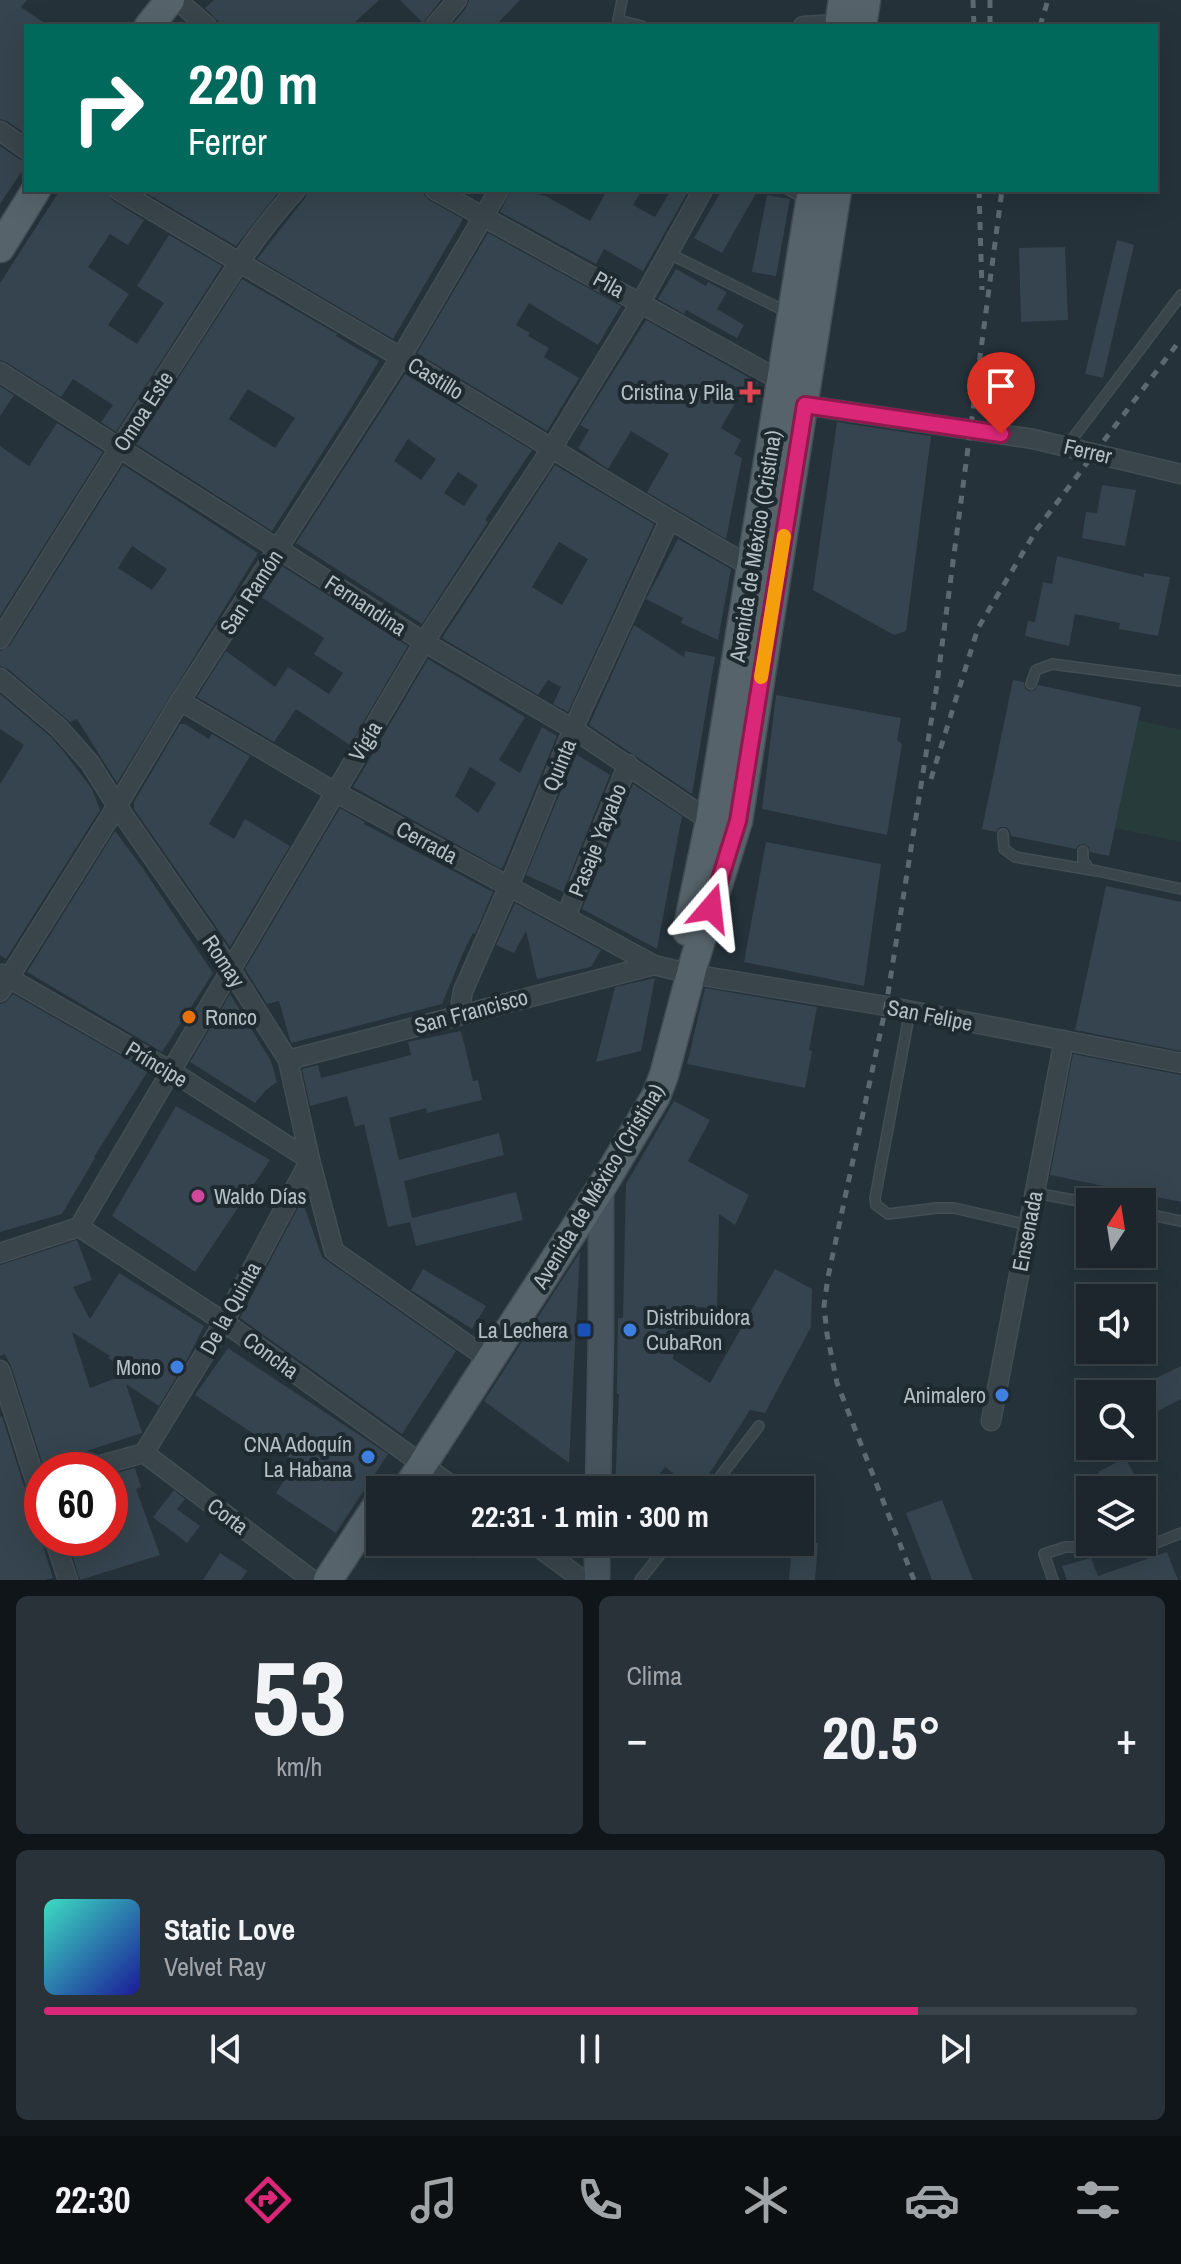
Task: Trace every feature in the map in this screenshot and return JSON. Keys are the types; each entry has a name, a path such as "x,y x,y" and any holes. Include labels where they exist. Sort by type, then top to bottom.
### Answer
{"main road":[{"path":"151,24 170,0"},
{"path":"846,19 866,0"},
{"path":"0,248 35,192"},
{"name":"Avenida de México (Cristina)","path":"402,1476 417,1460 485,1355 606,1160 653,1073 674,970 723,824 805,405 837,192"},
{"name":"Avenida de México (Cristina)","path":"723,824 752,567 792,314 804,194"},
{"name":"Avenida de México (Cristina)","path":"485,1355 601,1188 656,1096 664,1075 674,970"},
{"path":"598,1476 601,1188 606,1160"},
{"name":"Avenida de México (Cristina)","path":"411,1476 417,1460"},
{"path":"328,1580 366,1522"},
{"path":"343,1580 366,1547"},
{"path":"597,1556 597,1580"}],"street":[{"path":"177,0 205,24"},
{"path":"437,24 457,0"},
{"path":"815,24 846,19"},
{"path":"0,131 24,148"},
{"name":"Castillo","path":"121,192 401,357 669,521 752,567"},
{"name":"Omoa Este","path":"0,639 119,447 239,263 294,192"},
{"name":"Pila","path":"439,192 781,381"},
{"name":"San Ramón","path":"3,981 401,357 498,192"},
{"name":"Vigía","path":"79,1227 424,642 552,448 641,302 702,192"},
{"name":"Fernandina","path":"0,372 424,642 573,729 723,824"},
{"name":"Ferrer","path":"805,405 1033,439 1181,474"},
{"name":"Quinta","path":"462,1013 463,991 573,729 669,521"},
{"name":"Romay","path":"0,678 59,728 90,763 231,970 288,1060 334,1251 485,1355"},
{"name":"Cerrada","path":"180,701 335,792 674,970"},
{"name":"Pasaje Yayabo","path":"566,916 628,764"},
{"name":"San Felipe","path":"674,970 1181,1063"},
{"name":"San Francisco","path":"288,1060 462,1013 674,970"},
{"name":"Príncipe","path":"3,981 171,1071 310,1160"},
{"name":"Ensenada","path":"991,1421 1064,1040"},
{"name":"De la Quinta","path":"144,1453 224,1322 310,1160"},
{"path":"0,1253 79,1227"},
{"name":"Concha","path":"79,1227 224,1322 439,1476"},
{"path":"0,1370 28,1452"},
{"path":"128,1457 144,1453"},
{"name":"Corta","path":"144,1453 312,1580"},
{"path":"60,1556 68,1580"},
{"path":"550,1556 583,1580"}],"lane":[{"path":"622,0 618,20 634,24"},
{"path":"668,253 792,314"},
{"path":"1067,446 1181,295"},
{"path":"1031,684 1036,670 1052,664 1181,681"},
{"path":"1003,834 1004,849 1015,857 1181,889"},
{"path":"1083,851 1083,860 1089,869"},
{"path":"910,1011 876,1205 888,1214 954,1208 1028,1225"},
{"path":"1035,1193 1076,1200"},
{"path":"1156,1216 1181,1221"},
{"path":"721,1476 759,1426"},
{"path":"1053,1580 1044,1554 1065,1547 1146,1547 1181,1533"},
{"path":"640,1580 659,1556"}],"green space":[{"path":"1138,720 1181,730 1181,842 1115,828"}],"building":[{"path":"0,0 27,0 21,7 46,24 24,24 24,133 0,119"},
{"path":"214,0 379,0 353,24 221,24 205,8"},
{"path":"400,0 441,0 423,23"},
{"path":"469,0 520,0 497,24 453,24"},
{"path":"0,146 24,160 24,168 0,204"},
{"path":"59,192 107,192 112,200 144,220 128,245 110,234 88,267 129,294 108,325 137,344 164,303 137,286 169,235 222,266 116,432 101,422 113,405 73,379 61,397 0,360 0,283"},
{"path":"144,192 278,192 236,246"},
{"path":"307,192 423,192 429,200 463,219 393,339 257,259"},
{"path":"510,192 536,192 590,221 606,192 641,192 633,205 655,217 670,192 688,192 643,271 604,249 596,264 500,212"},
{"path":"721,192 757,192 722,253 694,238"},
{"path":"767,195 790,199 776,276 752,272"},
{"path":"488,233 621,306 598,345 529,303 516,325 549,348 544,357 579,378 547,431 417,353"},
{"path":"1117,240 1134,245 1103,378 1085,374"},
{"path":"1065,247 1068,320 1021,322 1019,248"},
{"path":"676,269 706,286 708,282 727,292 717,309 744,325 737,338 686,310 684,314 658,299"},
{"path":"242,279 379,361 272,531 136,444","holes":["248,389 295,418 275,448 229,419"]},
{"path":"646,320 757,382 752,400 741,393 721,428 741,440 734,454 742,458 726,539 647,492 669,454 631,431 608,469 578,448 589,430 580,425"},
{"path":"405,374 532,450 422,624 296,543","holes":["408,439 436,459 421,480 394,461","458,472 478,485 464,506 444,493"]},
{"path":"0,386 14,395 0,416"},
{"path":"837,422 931,436 906,631 894,635 813,590"},
{"path":"57,423 103,452 0,616 0,446 29,466"},
{"path":"123,465 258,553 117,783 77,719 70,722 8,669 0,666 0,651 10,645","holes":["132,546 167,569 152,590 118,568"]},
{"path":"555,465 654,524 568,712 553,704 561,687 548,680 538,695 442,638","holes":["559,542 588,559 562,605 532,587"]},
{"path":"1102,485 1136,490 1125,546 1082,538 1086,512 1097,513"},
{"path":"678,539 731,569 718,640 681,623 683,618 646,599"},
{"path":"1057,556 1144,577 1144,573 1170,577 1158,636 1119,629 1120,623 1075,614 1069,646 1025,636 1028,621 1035,622 1043,582 1052,584"},
{"path":"282,566 408,646 350,745 296,709 274,742 197,697 226,651 275,687 288,667 329,694 343,673 314,654 324,638 261,597"},
{"path":"634,625 684,657 685,651 715,657 692,794 589,725"},
{"path":"428,659 525,717 499,760 520,773 542,727 557,736 501,869 353,787","holes":["470,767 496,783 478,813 455,796"]},
{"path":"1013,680 1024,682 1029,691 1035,690 1038,685 1141,707 1109,856 1090,852 1084,844 1076,849 1011,836 1006,827 1000,827 996,832 982,829"},
{"path":"0,694 64,752 92,789 100,810 6,959 0,955 0,784 24,745 0,729"},
{"path":"776,695 901,718 897,740 902,744 887,835 762,809"},
{"path":"180,724 209,739 212,734 250,756 209,824 234,839 245,819 290,846 230,947 134,809 134,802"},
{"path":"576,754 610,775 563,892 526,875"},
{"path":"633,784 682,816 657,949 582,909"},
{"path":"340,808 364,824 493,892 442,1004 291,1043 279,1001 267,1004 245,969"},
{"path":"115,831 213,973 162,1052 27,972"},
{"path":"766,842 881,864 864,986 744,962"},
{"path":"1106,886 1181,902 1181,1051 1075,1030"},
{"path":"515,903 601,950 591,967 537,979 526,931 514,953 496,945"},
{"path":"655,978 641,1051 596,1062 615,987"},
{"path":"705,988 817,1007 805,1088 687,1064"},
{"path":"13,994 148,1071 62,1214 0,1232 0,1004"},
{"path":"230,994 271,1061 277,1082 255,1103 190,1062"},
{"path":"461,1031 473,1081 478,1080 482,1100 427,1113 426,1108 389,1118 399,1160 499,1133 504,1155 404,1181 412,1218 516,1192 523,1220 416,1246 410,1222 388,1227 364,1124 355,1127 347,1096 310,1106 302,1069 318,1065 321,1078 411,1055 408,1042"},
{"path":"1073,1054 1181,1075 1181,1202 1156,1197 1156,1188 1113,1188 1050,1175"},
{"path":"674,1101 710,1120 688,1161 749,1195 735,1225 719,1214 717,1308 677,1306 673,1359 710,1383 775,1269 812,1289 811,1327 765,1413 750,1410 708,1476 677,1476 665,1467 658,1476 616,1476 618,1318 623,1318 626,1184"},
{"path":"176,1106 270,1160 195,1272 112,1216"},
{"path":"302,1200 322,1257 456,1351 402,1434 240,1318"},
{"path":"77,1240 92,1280 73,1287 90,1319 119,1273 204,1326 159,1406 126,1384 142,1433 83,1452 39,1452 11,1366 5,1354 0,1356 0,1265","holes":["72,1332 110,1356 108,1358 132,1372 90,1388"]},
{"path":"580,1252 574,1363 569,1463 484,1401"},
{"path":"423,1269 486,1306 472,1329 411,1290"},
{"path":"228,1348 388,1454 374,1476 366,1476 366,1487 336,1533 276,1493 296,1462 195,1395"},
{"path":"1181,1366 1181,1399 1156,1412 1156,1380 1152,1380"},
{"path":"0,1417 24,1486 24,1556 46,1556 53,1578 0,1580"},
{"path":"1126,1460 1135,1476 1100,1476 1098,1472"},
{"path":"135,1468 141,1487 136,1489 160,1555 80,1580 73,1556 128,1556 128,1470"},
{"path":"174,1490 185,1499 177,1509 200,1526 187,1543 153,1517"},
{"path":"942,1500 973,1580 932,1580 906,1513"},
{"path":"814,1543 818,1543 815,1580 789,1580 791,1556 814,1556"},
{"path":"1167,1552 1178,1580 1067,1580 1062,1566 1091,1558 1098,1576"},
{"path":"220,1553 247,1571 241,1580 203,1580"}],"railway":[{"path":"973,0 974,24"},
{"path":"990,0 990,24"},
{"path":"1041,24 1048,0"},
{"path":"979,192 982,290"},
{"path":"914,1580 837,1383 824,1306 886,1006 936,691 1002,192"},
{"path":"931,779 978,628 1037,529 1181,339"}],"slow traffic":[{"path":"761,677 784,536"}],"place":[{"name":"Cristina y Pila","path":"750,392"},
{"name":"Ronco","path":"189,1017"},
{"name":"Waldo Días","path":"198,1196"},
{"name":"La Lechera","path":"584,1330"},
{"name":"Distribuidora CubaRon","path":"630,1330"},
{"name":"Mono","path":"177,1367"},
{"name":"Animalero","path":"1002,1395"},
{"name":"CNA Adoquín La Habana","path":"368,1457"}],"route":[{"path":"711,908 738,821 805,405 1001,434"}]}
